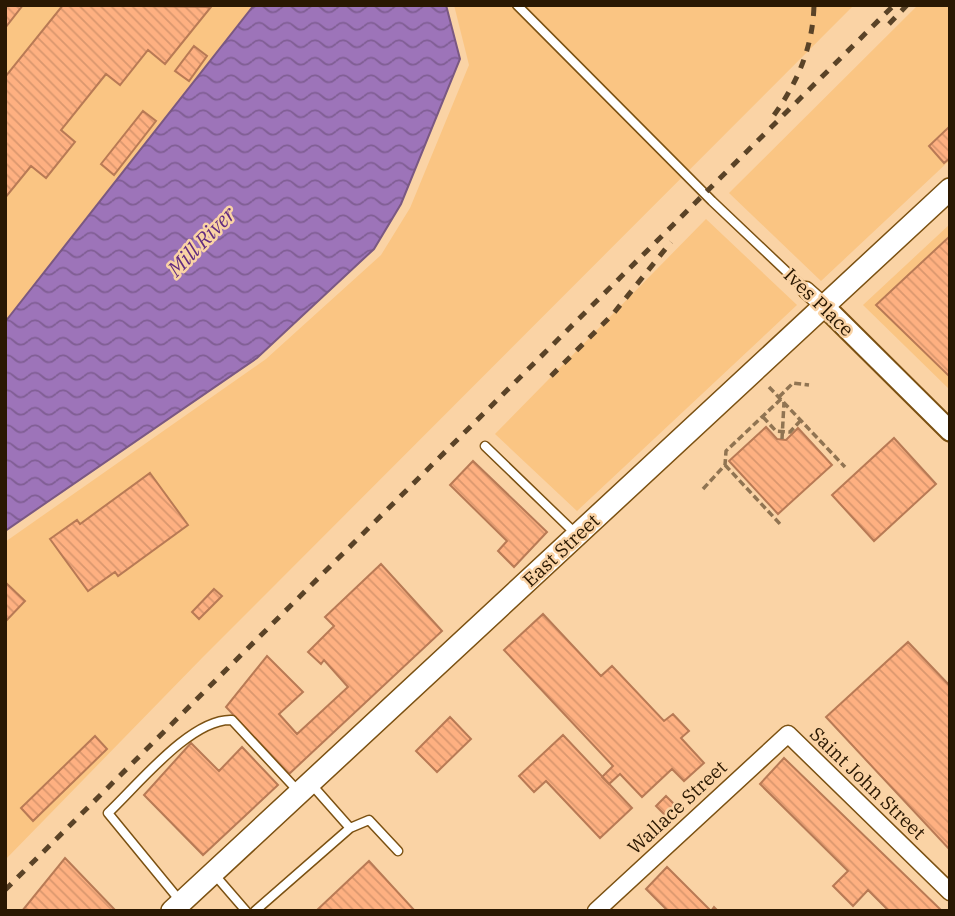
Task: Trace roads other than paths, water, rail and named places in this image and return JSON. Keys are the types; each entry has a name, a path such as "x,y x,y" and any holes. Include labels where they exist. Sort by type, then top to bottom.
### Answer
{"main road":[{"name":"East Street","path":"176,907 950,189"}],"street":[{"name":"Ives Place","path":"806,290 950,430"},
{"name":"Wallace Street","path":"596,911 788,734"},
{"name":"Saint John Street","path":"788,734 950,892"}],"lane":[{"name":"Ives Place","path":"516,5 806,290"},
{"path":"485,446 577,535"},
{"path":"176,907 108,813 194,732 220,719 232,720 350,828"},
{"path":"255,911 350,828 369,820 398,851"},
{"path":"213,873 246,911"}],"water":[{"name":"Mill River","path":"254,5 446,5 460,59 401,204 374,249 257,358 5,531 5,322"}],"railway":[{"path":"774,115 803,63 811,35 814,5"},
{"path":"5,890 894,5"},
{"path":"889,24 907,5"},
{"path":"551,376 613,314 671,242"}]}
